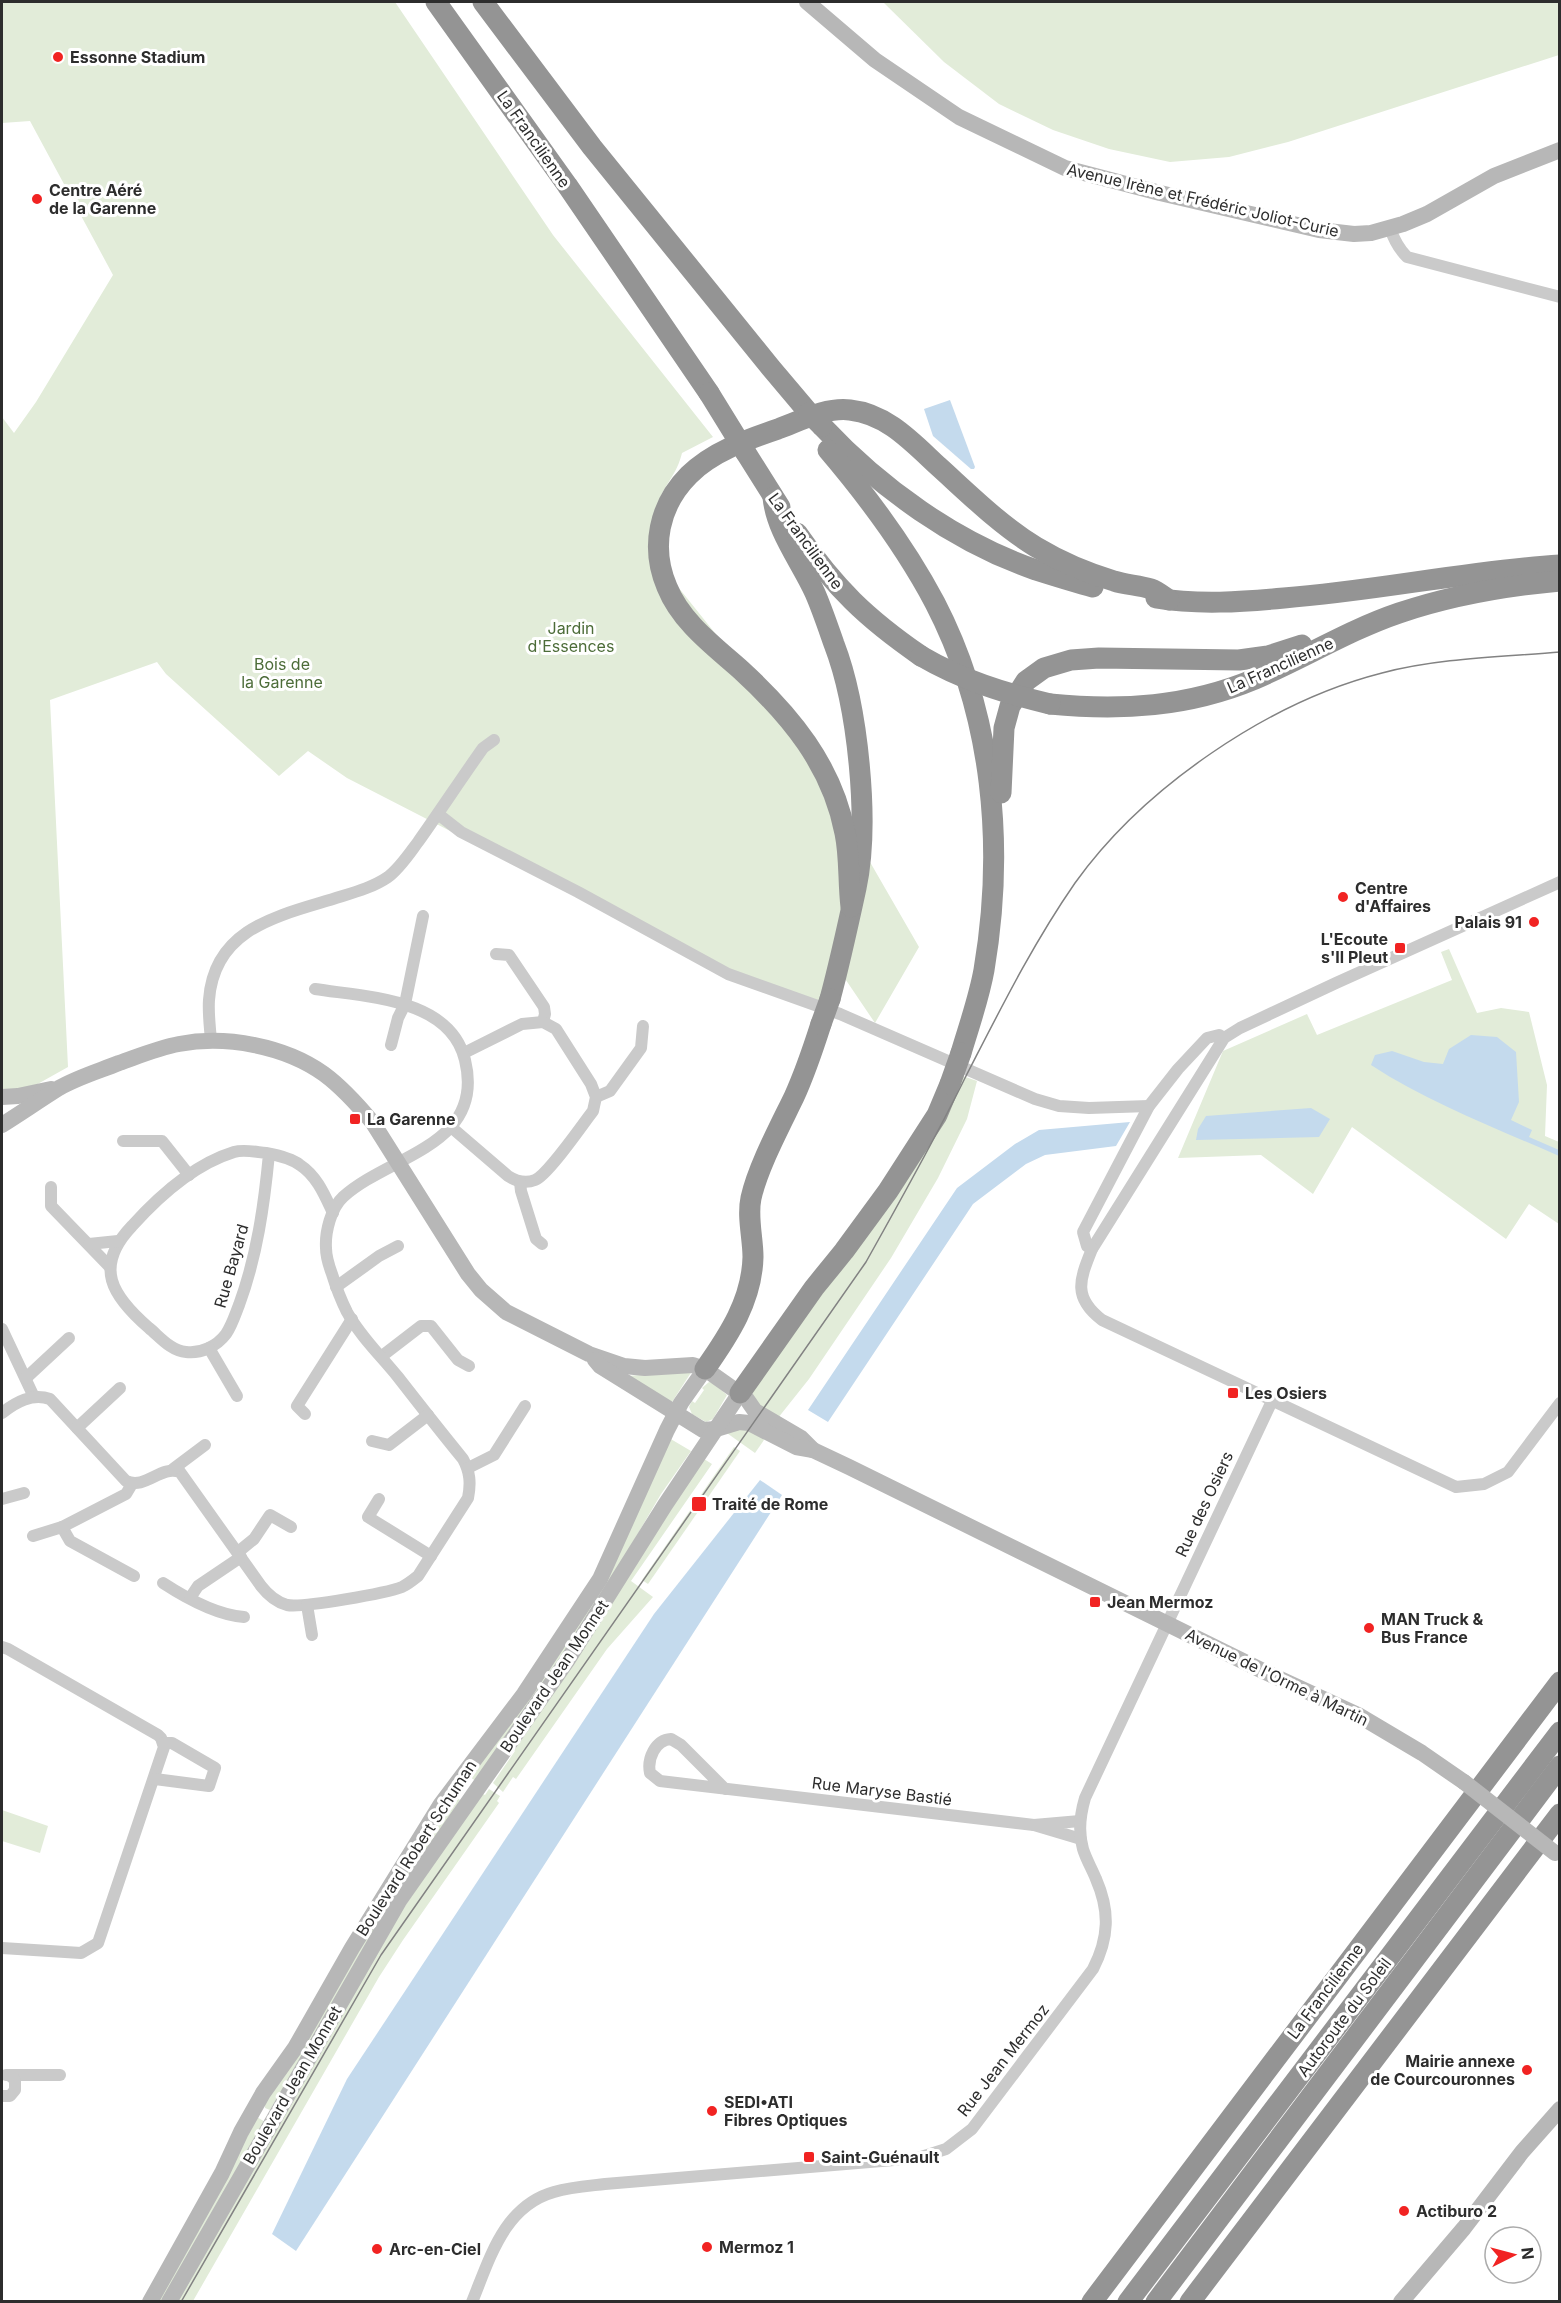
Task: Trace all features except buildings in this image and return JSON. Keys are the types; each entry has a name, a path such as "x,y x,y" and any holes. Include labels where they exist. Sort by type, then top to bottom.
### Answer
{"highway":[{"name":"La Francilienne","path":"436,2 587,214 709,393 773,497 833,582 871,619 921,656 965,680 1050,704 1112,709 1196,698 1224,691 1255,679 1351,632 1398,613 1464,594 1560,581"},
{"path":"483,2 592,147 815,422 851,457 894,492 943,525 983,546 1035,570 1096,588 1169,600 1230,601 1296,597 1560,565"},
{"path":"851,907 849,857 845,831 827,778 816,755 802,734 762,690 686,617 667,588 658,554 661,520 673,493 698,466 716,455 764,434 821,414 838,410 866,413 896,428 987,510 1035,546 1073,566 1128,585 1153,589 1169,600"},
{"path":"740,1393 814,1288 888,1191 937,1115 961,1053 984,972 990,922 994,840 991,798 984,748 974,704 954,645 934,602 898,542 857,484 815,435 815,422"},
{"path":"705,1369 732,1330 740,1314 753,1259 751,1198 777,1132 810,1060 830,999 856,888 861,847 859,769 847,686 836,648 815,594 775,513 773,497"},
{"path":"994,840 1001,822 1004,728 1010,706 1026,681 1044,668 1071,660 1099,658 1239,660 1268,656 1292,649 1333,632 1351,632"},
{"name":"La Francilienne","path":"1092,2301 1560,1682"},
{"name":"Autoroute du Soleil","path":"1128,2301 1560,1732"},
{"name":"Autoroute du Soleil","path":"1156,2301 1560,1766"},
{"path":"1190,2301 1560,1814"}],"main road":[{"name":"Avenue Irène et Frédéric Joliot-Curie","path":"807,2 875,60 959,117 1065,168 1160,193 1334,232 1371,232 1390,228 1427,214 1494,176 1560,150"},
{"path":"2,1097 61,1087 155,1050 181,1043 236,1042 267,1048 308,1064 324,1074 358,1105 373,1123 468,1274 481,1290 516,1318 589,1354 624,1366 645,1368 693,1365 705,1369"},
{"path":"2,1125 61,1087"},
{"path":"589,1354 600,1366 703,1430 716,1429"},
{"name":"Avenue de l'Orme à Martin","path":"705,1369 740,1393 755,1411 801,1438 813,1450"},
{"name":"Boulevard Robert Schuman","path":"150,2301 222,2173 263,2093 295,2048 352,1948 441,1804 524,1694 600,1579 676,1412 705,1369"},
{"name":"Boulevard Jean Monnet","path":"169,2301 399,1901 567,1661 665,1505 740,1393"},
{"name":"Avenue de l'Orme à Martin","path":"716,1429 739,1422 749,1423 796,1447 813,1450 1263,1671 1358,1715 1422,1753 1464,1782 1557,1855"},
{"path":"1401,2301 1464,2228 1522,2152 1560,2109"}],"street":[{"path":"1390,228 1394,241 1407,256 1560,297"},
{"path":"211,1041 208,1001 212,979 220,962 242,935 276,917 373,885 395,871 438,814 483,748 494,740"},
{"path":"438,814 461,832 578,892 728,974 840,1014 1035,1099 1059,1106 1089,1108 1149,1106"},
{"path":"1560,882 1325,988 1240,1028 1224,1038 1092,1250 1080,1280 1085,1303 1102,1320 1456,1487 1484,1484 1508,1472 1560,1403"},
{"path":"391,1045 398,1018 405,1004 423,916"},
{"path":"496,954 509,955 544,1007 543,1022"},
{"path":"33,1536 62,1527 126,1494 132,1484 145,1481 165,1470 173,1469 186,1478 268,1595 285,1604 307,1605 402,1587 418,1576 468,1497 470,1488 468,1468 352,1319 336,1287 326,1248 333,1213 346,1196 430,1145 451,1127 459,1115 466,1091 468,1078 464,1053 456,1037 440,1019 405,1004 315,989"},
{"path":"451,1127 508,1176 520,1182 534,1181 541,1177 593,1111 596,1097 591,1084 556,1029 543,1022 522,1024 464,1053"},
{"path":"596,1097 610,1091 641,1048 643,1026"},
{"path":"1092,1250 1087,1246 1083,1232 1149,1106 1207,1038 1219,1035 1224,1038"},
{"path":"123,1141 162,1141 189,1175"},
{"path":"237,1395 208,1348 185,1352 166,1343 123,1303 112,1282 110,1267 118,1241 144,1212 189,1175 236,1152 281,1156 300,1165 321,1188 333,1213"},
{"name":"Rue Bayard","path":"208,1348 225,1335 245,1286 263,1211 269,1154"},
{"path":"520,1182 520,1191 536,1239 542,1244"},
{"path":"51,1187 51,1206 110,1267"},
{"path":"321,1188 346,1196"},
{"path":"89,1244 118,1241"},
{"path":"336,1287 379,1256 398,1246"},
{"path":"305,1414 297,1406 352,1319"},
{"path":"381,1356 426,1324 431,1326 458,1360 469,1366"},
{"path":"2,1329 34,1397"},
{"path":"26,1378 69,1338"},
{"path":"77,1428 120,1388"},
{"path":"2,1413 34,1397 50,1399 120,1476 132,1484"},
{"name":"Rue des Osiers","path":"1166,1622 1272,1401"},
{"path":"468,1468 494,1455 525,1406"},
{"path":"372,1441 389,1445 428,1415"},
{"path":"173,1469 205,1444"},
{"path":"2,1499 24,1493"},
{"path":"380,1499 368,1517 431,1556"},
{"path":"190,1598 198,1586 239,1555 254,1539 270,1515 291,1527"},
{"path":"62,1527 70,1541 134,1576"},
{"path":"162,1583 230,1616 244,1617"},
{"path":"307,1605 312,1635"},
{"name":"Rue Jean Mermoz","path":"472,2301 493,2250 505,2228 521,2209 553,2192 604,2184 905,2160 931,2155 957,2142 972,2129 1093,1969 1100,1955 1107,1925 1107,1910 1097,1880 1083,1850 1080,1821 1092,1780 1166,1622"},
{"path":"2,1647 8,1648 158,1736 163,1743 164,1753 98,1943 81,1953 2,1948"},
{"name":"Rue Maryse Bastié","path":"725,1789 681,1744 671,1739 660,1742 649,1758 650,1773 660,1781 725,1789 1034,1825 1081,1839"},
{"path":"155,1779 209,1786 215,1768 172,1743 163,1743"},
{"name":"Rue Maryse Bastié","path":"1034,1825 1080,1821"},
{"path":"5,2075 60,2075"},
{"path":"2,2096 10,2096 15,2090 15,2080 5,2075"}],"green space":[{"path":"2,2 395,2 553,235 713,437 682,453 657,506 652,526 650,552 816,759 825,784 919,947 875,1023 831,958 818,1006 728,974 347,778 308,751 279,776 166,674 157,662 50,700 68,1067 2,1104 2,417 14,433 36,402 113,275 30,121 2,123"},
{"path":"883,2 1559,2 1559,55 1288,142 1229,157 1170,162 1109,149 1053,130 999,104 944,62"},
{"path":"1449,949 1477,1013 1501,1008 1529,1012 1547,1085 1545,1136 1559,1142 1559,1224 1529,1204 1506,1239 1352,1127 1313,1194 1261,1155 1178,1158 1223,1051 1307,1014 1317,1035 1452,980 1441,952"},
{"path":"960,1075 977,1081 967,1119 938,1178 891,1258 809,1379 778,1418 757,1403 753,1389"},
{"path":"692,1371 672,1402 627,1376"},
{"path":"709,1382 727,1395 713,1419 706,1422 692,1414 689,1407 692,1401 695,1403 704,1390 702,1388"},
{"path":"741,1427 766,1437 755,1453 724,1431"},
{"path":"669,1438 691,1451 661,1494 587,1621 476,1781 468,1776 529,1696"},
{"path":"734,1447 740,1451 648,1584 642,1580"},
{"path":"704,1459 712,1464 631,1581 653,1597 607,1649 516,1779 513,1777 503,1792 493,1783 515,1751 512,1748"},
{"path":"489,1789 500,1796 497,1801 499,1803 379,1977 193,2301 174,2302 378,1946 481,1793 485,1795"},
{"path":"456,1796 460,1800 270,2110 265,2108 264,2103 412,1860"},
{"path":"2,1810 48,1826 40,1853 2,1841"},
{"path":"257,2117 265,2122 162,2301 156,2302"}],"water":[{"path":"950,400 974,469 971,469 933,436 924,409"},
{"path":"1471,1035 1497,1037 1516,1052 1519,1102 1511,1120 1532,1130 1529,1137 1559,1150 1559,1156 1439,1103 1371,1065 1375,1055 1392,1051 1424,1062 1443,1064 1449,1049"},
{"path":"1311,1108 1330,1119 1319,1137 1196,1140 1198,1129 1206,1116"},
{"path":"1130,1122 1116,1146 1045,1155 1026,1164 973,1204 828,1422 808,1410 957,1188 1015,1144 1039,1130"},
{"path":"760,1480 782,1495 296,2251 272,2234 347,2079 654,1614"}],"tram line":[{"path":"181,2302 381,1955 866,1262 929,1148 1030,955 1059,906 1103,848 1172,782 1211,753 1253,727 1339,686 1382,673 1426,664 1560,652"}],"place":[{"name":"Essonne Stadium","path":"58,57"},
{"name":"Centre Aéré de la Garenne","path":"37,199"},
{"name":"Centre d'Affaires","path":"1343,897"},
{"name":"Palais 91","path":"1534,922"},
{"name":"L'Ecoute s'Il Pleut","path":"1400,948"},
{"name":"La Garenne","path":"355,1119"},
{"name":"Les Osiers","path":"1233,1393"},
{"name":"Traité de Rome","path":"699,1504"},
{"name":"Jean Mermoz","path":"1095,1602"},
{"name":"MAN Truck & Bus France","path":"1369,1628"},
{"name":"Mairie annexe de Courcouronnes","path":"1527,2070"},
{"name":"SEDI•ATI Fibres Optiques","path":"712,2111"},
{"name":"Saint-Guénault","path":"809,2157"},
{"name":"Actiburo 2","path":"1404,2211"},
{"name":"Mermoz 1","path":"707,2247"},
{"name":"Arc-en-Ciel","path":"377,2249"}],"park label":[{"name":"Jardin d'Essences","path":"571,637"},
{"name":"Bois de la Garenne","path":"282,673"}]}
